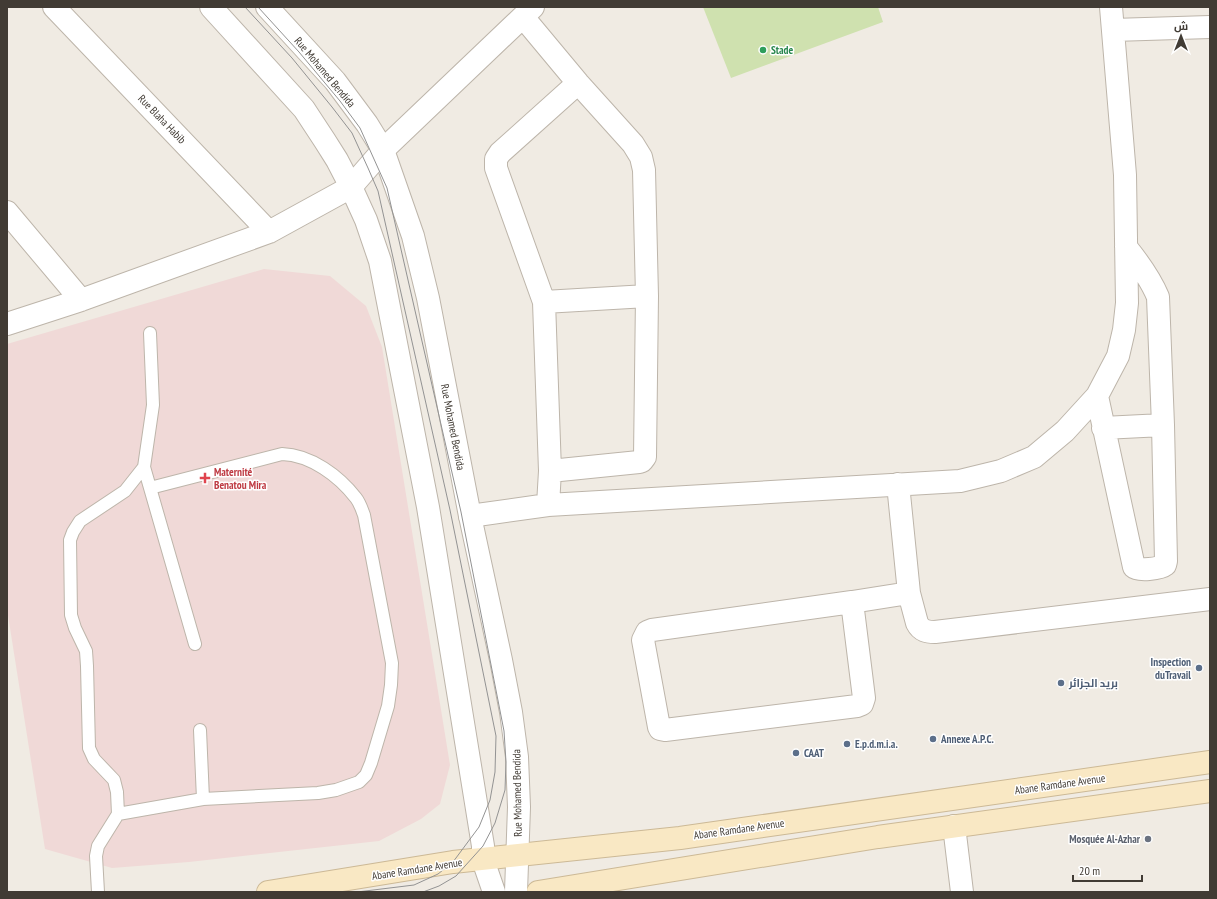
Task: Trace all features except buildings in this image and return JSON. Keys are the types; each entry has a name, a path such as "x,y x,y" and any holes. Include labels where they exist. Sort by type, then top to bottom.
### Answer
{"main road":[{"name":"Abane Ramdane Avenue","path":"268,892 453,862 680,838 1210,762"},
{"path":"538,892 878,837 1210,791"}],"street":[{"name":"Rue Blaha Habib","path":"54,7 269,232"},
{"path":"211,7 304,109 337,160 351,187 366,220 380,261 428,507 483,846 483,860 494,892"},
{"name":"Rue Mohamed Bendida","path":"267,7 335,81 367,124 383,150 413,236 428,298 470,516 501,660 518,757 519,807 516,892"},
{"path":"470,516 548,505 960,480 1001,471 1034,457 1065,431 1096,396 1118,356 1124,330 1127,303 1125,175 1111,7"},
{"path":"7,324 81,300 269,232 351,187 383,150 530,10 578,83 633,144 641,157 644,170 647,296 645,458 639,462 550,471"},
{"path":"1113,30 1210,27"},
{"path":"548,505 550,471 544,302 496,168 496,160 500,153 578,83"},
{"path":"7,212 81,300"},
{"path":"1096,396 1132,563 1138,570 1161,568 1165,565 1166,561 1158,297 1143,268 1126,247"},
{"path":"544,302 647,296"},
{"path":"1103,428 1163,424"},
{"path":"898,484 909,593 919,627 922,630 930,632 1210,598"},
{"path":"852,602 864,698 862,704 857,706 665,730 658,727 643,640 647,632 652,630 909,593"},
{"path":"954,826 962,892"}],"lane":[{"path":"150,333 153,405 144,467 195,644"},
{"path":"118,814 203,799 318,793 336,790 359,782 366,775 371,763 388,706 391,685 392,663 364,515 357,499 334,475 294,454 282,454 150,488"},
{"path":"98,892 96,856 98,846 118,814 117,792 114,780 94,759 89,748 86,651 75,628 71,615 70,540 80,521 125,491 144,467"},
{"path":"200,730 203,799"}],"shaded area":[{"name":"Maternité Benatou Mira","path":"264,269 330,276 366,306 382,347 450,765 440,804 421,819 379,841 189,862 112,868 45,849 7,609 7,344"}],"green space":[{"name":"Stade","path":"703,7 878,7 883,22 731,78"}],"tram line":[{"path":"245,7 292,58 352,133 378,191 450,510 496,736 495,772 490,800 479,827 453,862 438,874 414,885 357,892"},
{"path":"258,7 299,52 340,101 360,128 387,188 461,512 504,731 506,762 505,790 495,823 483,846 456,876 439,886 423,892"}],"place":[{"name":"Stade","path":"763,50"},
{"name":"Maternité Benatou Mira","path":"205,478"},
{"name":"Inspection duTravail","path":"1199,668"},
{"name":"بريد الجزائر","path":"1061,683"},
{"name":"Annexe A.P.C.","path":"933,739"},
{"name":"E.p.d.m.i.a.","path":"847,744"},
{"name":"CAAT","path":"796,753"},
{"name":"Mosquée Al-Azhar","path":"1148,839"}]}
